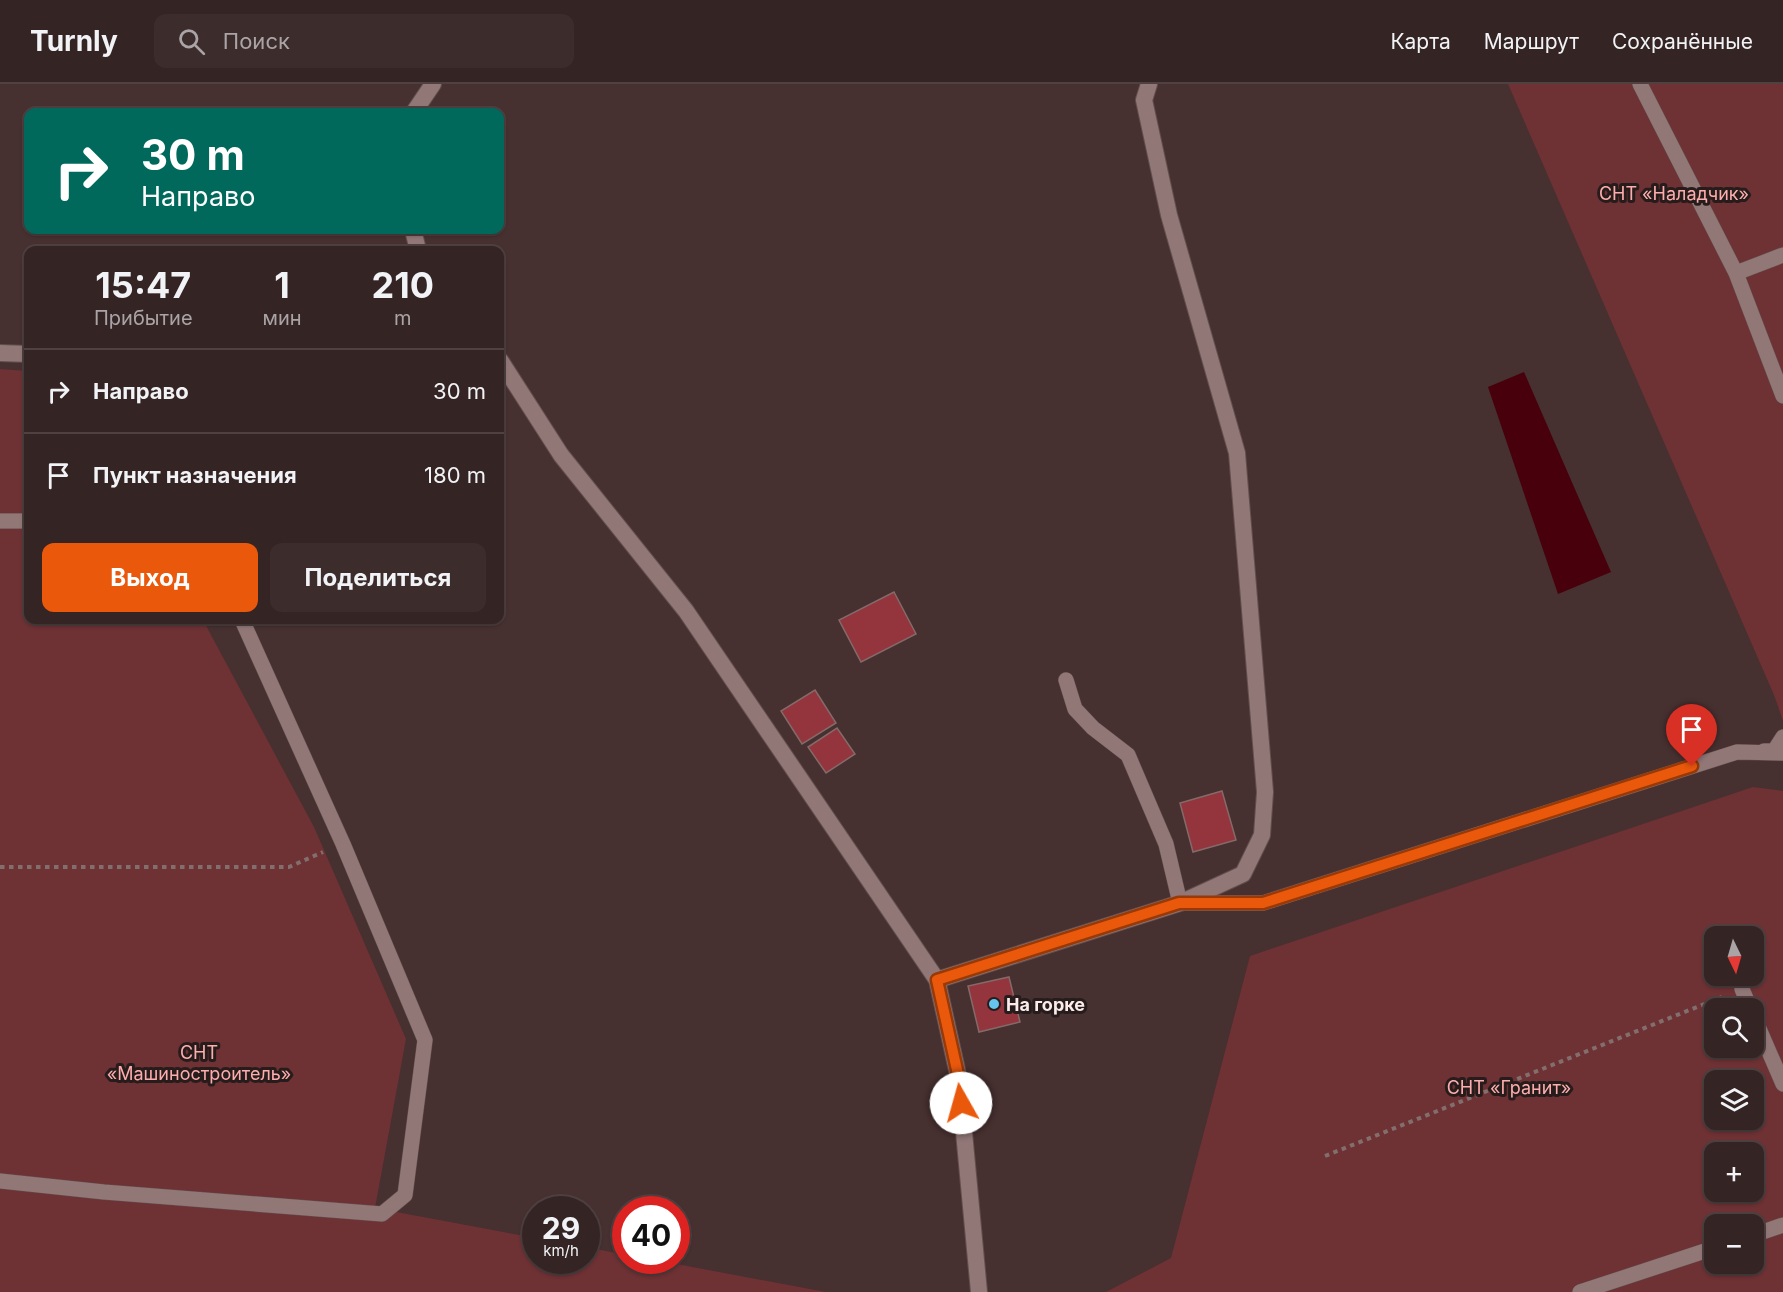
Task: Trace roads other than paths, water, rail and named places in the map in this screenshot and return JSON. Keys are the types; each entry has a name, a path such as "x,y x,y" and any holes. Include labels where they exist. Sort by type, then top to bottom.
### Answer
{"street":[{"path":"417,108 433,84"},
{"path":"937,980 1179,903 1243,874 1262,835 1265,792 1237,453 1169,215 1144,100 1149,84"},
{"path":"0,352 24,354"},
{"path":"504,366 561,454 686,611 937,980 959,1079 979,1292"}],"lane":[{"path":"1640,84 1736,273 1783,396"},
{"path":"1736,273 1783,255"},
{"path":"0,521 24,521"},
{"path":"0,1181 104,1192 382,1214 405,1195 425,1040 343,844 244,624"},
{"path":"1066,680 1075,709 1093,728 1128,755 1166,844 1179,903 1263,903 1737,752 1774,751 1783,736"},
{"path":"1737,752 1783,753"},
{"path":"1742,989 1746,998"},
{"path":"1764,1040 1783,1084"},
{"path":"1764,1232 1783,1225"},
{"path":"1580,1292 1704,1251"}],"place":[{"name":"На горке","path":"994,1004"}],"park label":[{"name":"СНТ «Наладчик»","path":"1674,193"},
{"name":"СНТ «Машиностроитель»","path":"199,1062"},
{"name":"СНТ «Гранит»","path":"1509,1087"}]}
